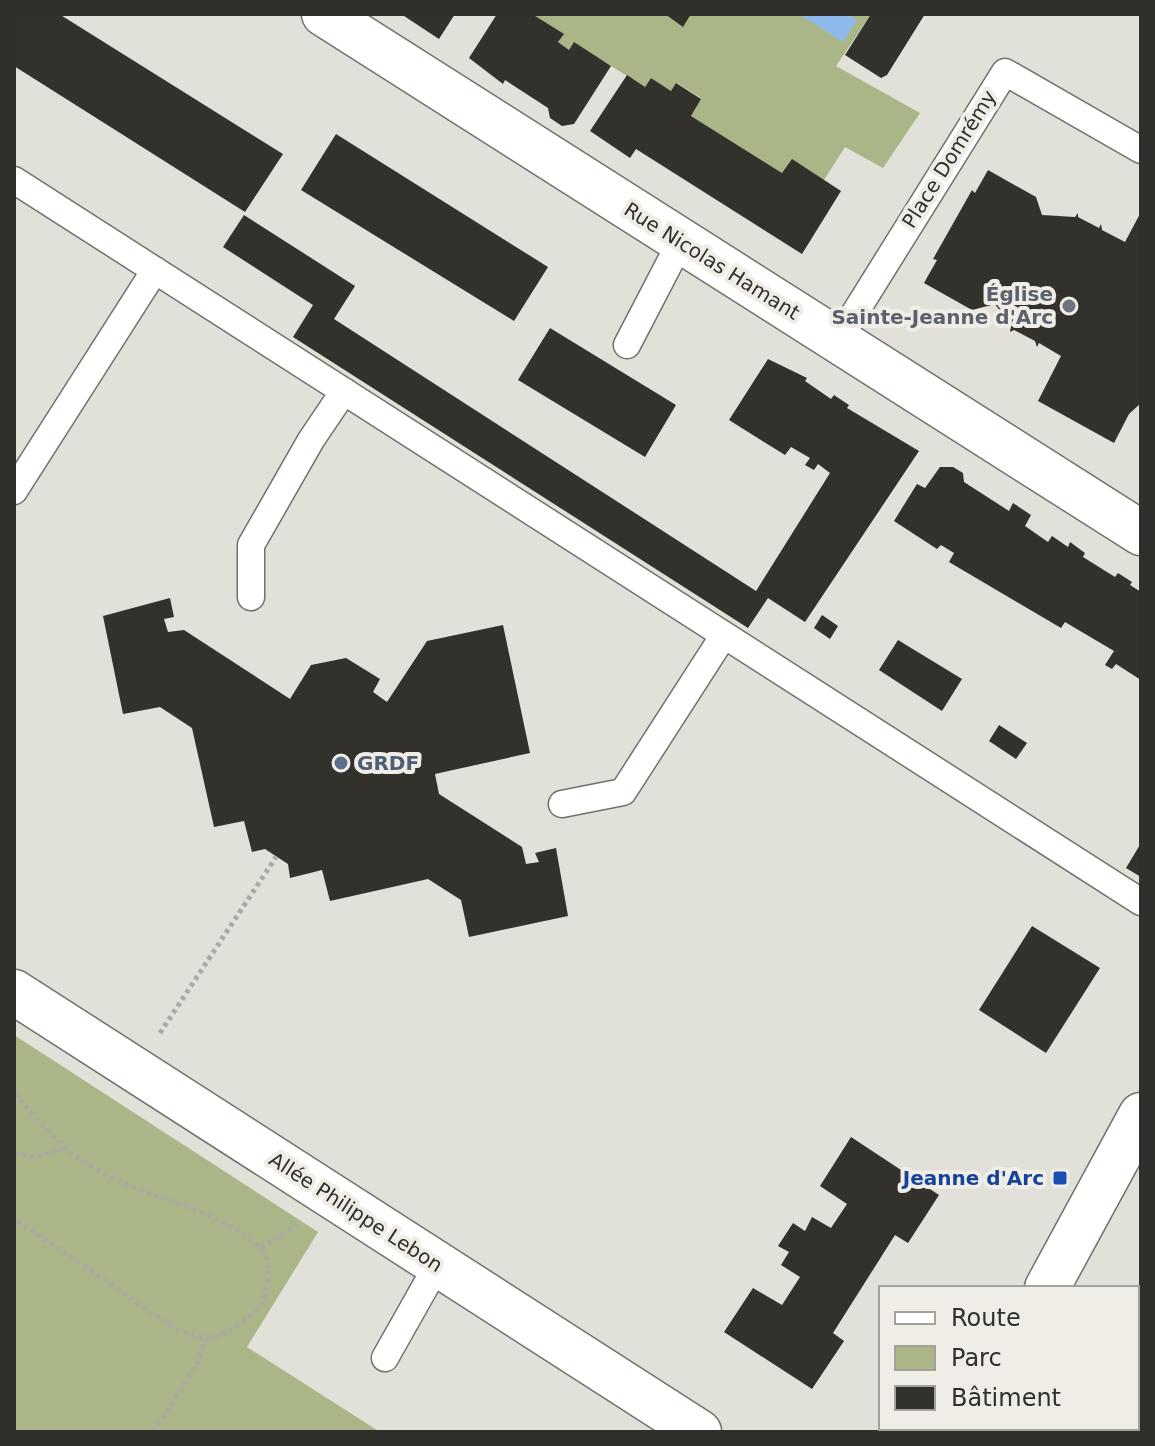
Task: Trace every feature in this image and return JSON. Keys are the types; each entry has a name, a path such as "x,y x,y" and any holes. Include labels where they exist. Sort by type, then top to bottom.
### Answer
{"street":[{"name":"Rue Nicolas Hamant","path":"324,14 1141,533"},
{"name":"Allée Philippe Lebon","path":"14,992 699,1432"},
{"path":"1048,1286 1141,1115"}],"lane":[{"name":"Place Domrémy","path":"838,340 1005,72 1141,150"},
{"path":"14,180 1141,902"},
{"path":"627,345 681,241"},
{"path":"14,491 155,270"},
{"path":"251,597 251,545 344,391"},
{"path":"562,804 623,792 724,635"},
{"path":"385,1358 438,1264"}],"path":[{"path":"135,1070 276,857"},
{"path":"14,1094 63,1149 101,1172 207,1216 261,1248 267,1265 267,1286 258,1309 224,1335 206,1340 177,1330 14,1218"},
{"path":"14,1153 34,1157 63,1149"},
{"path":"154,1432 196,1365 206,1340"}],"green space":[{"path":"532,14 871,14 836,66 920,113 883,168 845,147 824,180 782,173 691,116 701,98 677,83 671,91 651,78 645,87 574,43 569,50 558,42 563,35"},
{"path":"14,1035 318,1232 247,1347 380,1432 14,1432"}],"water":[{"path":"799,14 848,14 857,20 843,42"}],"building":[{"path":"14,14 59,14 283,154 245,212 14,66"},
{"path":"401,14 455,14 439,39"},
{"path":"497,14 532,14 564,34 558,42 569,50 574,42 611,66 574,124 562,126 550,118 548,108 505,80 503,84 469,58"},
{"path":"665,14 691,14 683,27"},
{"path":"871,14 925,14 887,75 881,78 845,55"},
{"path":"627,75 645,87 651,78 671,91 676,83 701,99 691,116 782,173 792,159 841,191 802,254 636,149 630,158 590,131"},
{"path":"336,134 548,267 514,321 301,190"},
{"name":"Église Sainte-Jeanne d'Arc","path":"988,170 1036,197 1042,215 1075,217 1078,213 1078,217 1099,228 1101,224 1102,230 1125,242 1141,212 1141,403 1129,414 1114,443 1038,401 1061,356 1039,343 1037,347 1035,341 1014,330 1010,332 1011,326 995,304 972,310 924,283 937,260 933,259 972,190 975,193"},
{"path":"244,215 355,286 334,319 756,591 830,473 818,464 814,470 805,465 810,458 791,447 785,455 729,420 768,359 807,378 805,381 831,399 834,395 849,405 847,408 919,451 805,622 768,598 748,628 293,337 313,305 223,247"},
{"path":"550,328 676,405 645,457 518,380"},
{"path":"940,467 953,467 963,473 964,482 1009,511 1013,503 1031,515 1025,526 1048,542 1052,536 1068,547 1070,542 1085,553 1083,557 1115,577 1118,573 1132,582 1130,585 1141,592 1141,680 1116,664 1112,669 1105,665 1114,651 1065,622 1061,628 949,562 954,553 941,545 937,549 894,521 917,484 925,488"},
{"name":"GRDF","path":"170,598 174,617 164,619 168,632 184,630 290,699 311,665 346,658 380,679 373,692 387,702 427,641 503,625 530,753 435,774 439,794 522,847 526,864 539,862 535,853 556,848 568,916 469,937 461,900 428,879 330,901 322,870 290,878 288,864 265,849 252,852 244,821 214,827 192,728 160,707 123,714 103,616"},
{"path":"822,615 838,626 830,639 814,628"},
{"path":"898,640 962,679 942,711 879,670"},
{"path":"999,725 1027,743 1016,759 989,741"},
{"path":"1141,843 1141,877 1126,868"},
{"path":"1032,926 1100,968 1046,1053 979,1010"},
{"path":"851,1137 939,1195 908,1243 895,1235 833,1333 844,1341 812,1389 724,1332 753,1288 782,1305 800,1277 781,1265 789,1252 778,1246 793,1223 805,1231 812,1217 831,1228 847,1204 820,1186"},
{"path":"1141,1284 1141,1378 1139,1377"}],"place":[{"name":"Église Sainte-Jeanne d'Arc","path":"1069,306"},
{"name":"GRDF","path":"341,763"},
{"name":"Jeanne d'Arc","path":"1060,1178"}]}
